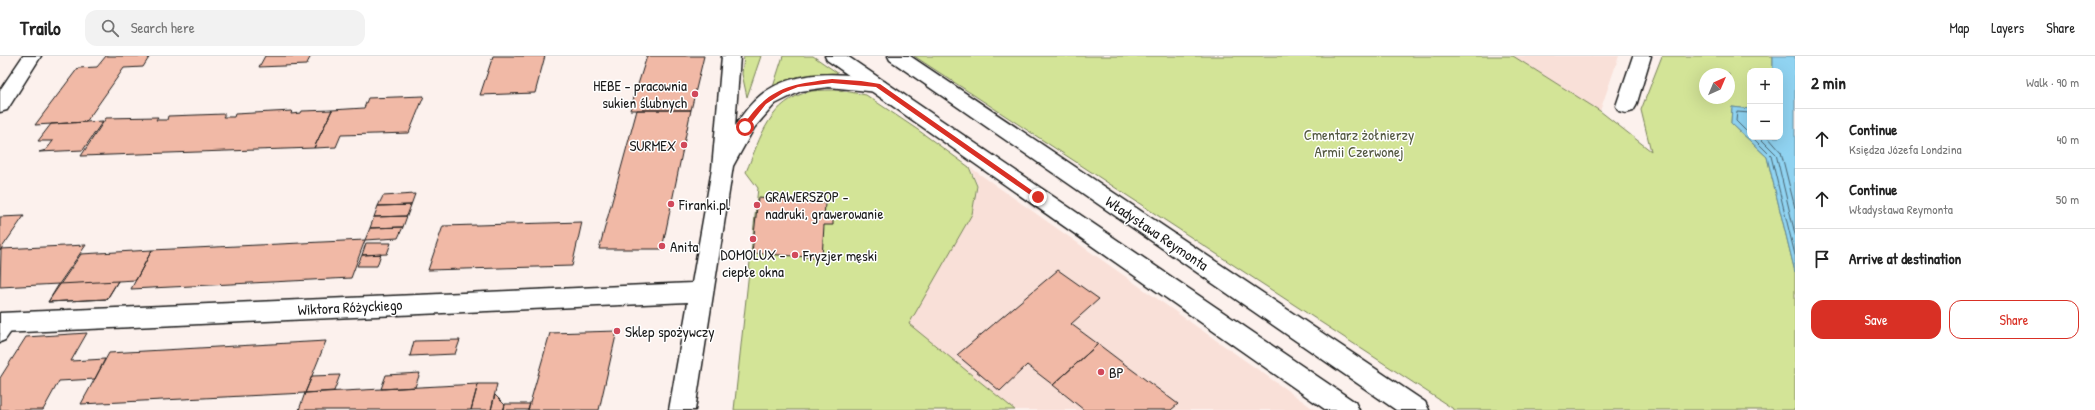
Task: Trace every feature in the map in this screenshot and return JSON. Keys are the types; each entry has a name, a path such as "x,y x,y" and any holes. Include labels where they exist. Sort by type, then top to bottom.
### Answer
{"street":[{"path":"0,105 32,56"},
{"path":"682,410 700,292 722,169 731,56"},
{"path":"834,56 1346,410"},
{"name":"Władysława Reymonta","path":"897,56 1416,410"},
{"path":"1626,106 1642,56"},
{"path":"722,169 750,118 760,106 773,96 797,86 818,82 861,82 878,86"},
{"name":"Wiktora Różyckiego","path":"3,327 700,292"}],"shaded area":[{"path":"1513,56 1619,56 1600,111"},
{"path":"971,168 1316,410 1015,410 908,324 972,214 978,186"}],"green space":[{"path":"744,56 761,56 747,97 742,74"},
{"path":"783,56 813,56 839,74 805,75 773,87"},
{"name":"Cmentarz żołnierzy Armii Czerwonej","path":"914,56 1513,56 1600,111 1651,151 1641,110 1662,56 1773,56 1773,68 1747,68 1747,109 1732,107 1731,123 1747,138 1747,140 1749,140 1767,157 1795,272 1795,410 1455,410"},
{"path":"839,90 866,95 969,167 977,186 972,214 909,324 1015,410 734,410 758,188 746,172 762,133 776,111 797,96 812,91"}],"water":[{"path":"1773,56 1795,56 1795,272 1767,157 1749,140 1783,140 1783,68 1773,68"},
{"path":"1732,107 1747,109 1747,138 1731,123"}],"building":[{"path":"106,56 150,56 143,67 124,68 86,122 35,125 78,68 97,67"},
{"path":"265,56 311,56 306,65 259,67"},
{"path":"493,56 545,56 535,93 480,95"},
{"path":"647,56 704,56 691,110 630,110"},
{"path":"424,96 409,133 341,135 336,147 314,148 332,110 364,108 368,98"},
{"path":"332,110 314,148 81,156 106,118 158,117 156,120 167,120 168,116 225,114 223,117 234,117 235,114 292,111 291,114 301,113 302,111"},
{"path":"637,110 691,110 662,249 599,249"},
{"path":"103,121 83,150 39,152 46,150 53,141 38,141 51,124"},
{"path":"415,194 411,205 378,206 383,196"},
{"path":"758,198 825,203 824,218 833,218 833,225 824,225 822,258 752,253"},
{"path":"411,205 407,216 374,217 378,206"},
{"path":"24,216 1,249 0,251 0,217"},
{"path":"407,216 403,227 370,228 374,217"},
{"path":"582,222 572,266 428,270 443,226"},
{"path":"403,227 398,238 365,240 370,228"},
{"path":"365,240 351,278 131,289 152,250"},
{"path":"366,243 391,243 387,254 362,255"},
{"path":"86,245 59,284 0,287 1,249"},
{"path":"152,250 136,280 118,281 107,299 48,302 81,254"},
{"path":"381,254 377,266 357,266 362,255"},
{"path":"1058,270 1099,299 1071,324 1098,344 1053,385 1027,365 1000,391 957,355"},
{"path":"118,281 107,299 48,302 59,284"},
{"path":"617,331 599,410 528,410 550,333"},
{"path":"87,333 71,361 105,359 95,379 59,381 43,410 0,410 0,378 26,337"},
{"path":"460,340 455,354 410,356 414,341"},
{"path":"326,341 305,393 81,404 109,353"},
{"name":"BP","path":"1098,344 1178,404 1171,410 1084,410 1053,385"},
{"path":"420,373 415,387 381,389 386,375"},
{"path":"340,375 334,391 305,393 312,376"},
{"path":"478,384 497,384 491,410 471,410"},
{"path":"478,384 471,410 299,410 305,393"},
{"path":"495,395 505,405 503,410 491,410"},
{"path":"505,404 530,404 528,410 504,410"}],"place":[{"name":"HEBE - pracownia sukien ślubnych","path":"695,94"},
{"name":"SURMEX","path":"684,145"},
{"name":"Firanki.pl","path":"671,204"},
{"name":"GRAWERSZOP - nadruki, grawerowanie","path":"757,205"},
{"name":"DOMOLUX - ciepłe okna","path":"753,239"},
{"name":"Anita","path":"662,246"},
{"name":"Fryzjer męski","path":"795,255"},
{"name":"Sklep spożywczy","path":"617,331"},
{"name":"BP","path":"1101,372"}],"route":[{"path":"745,127 750,118 764,103 773,96 790,88 818,82 832,81 861,82 878,86 1038,197"}]}
